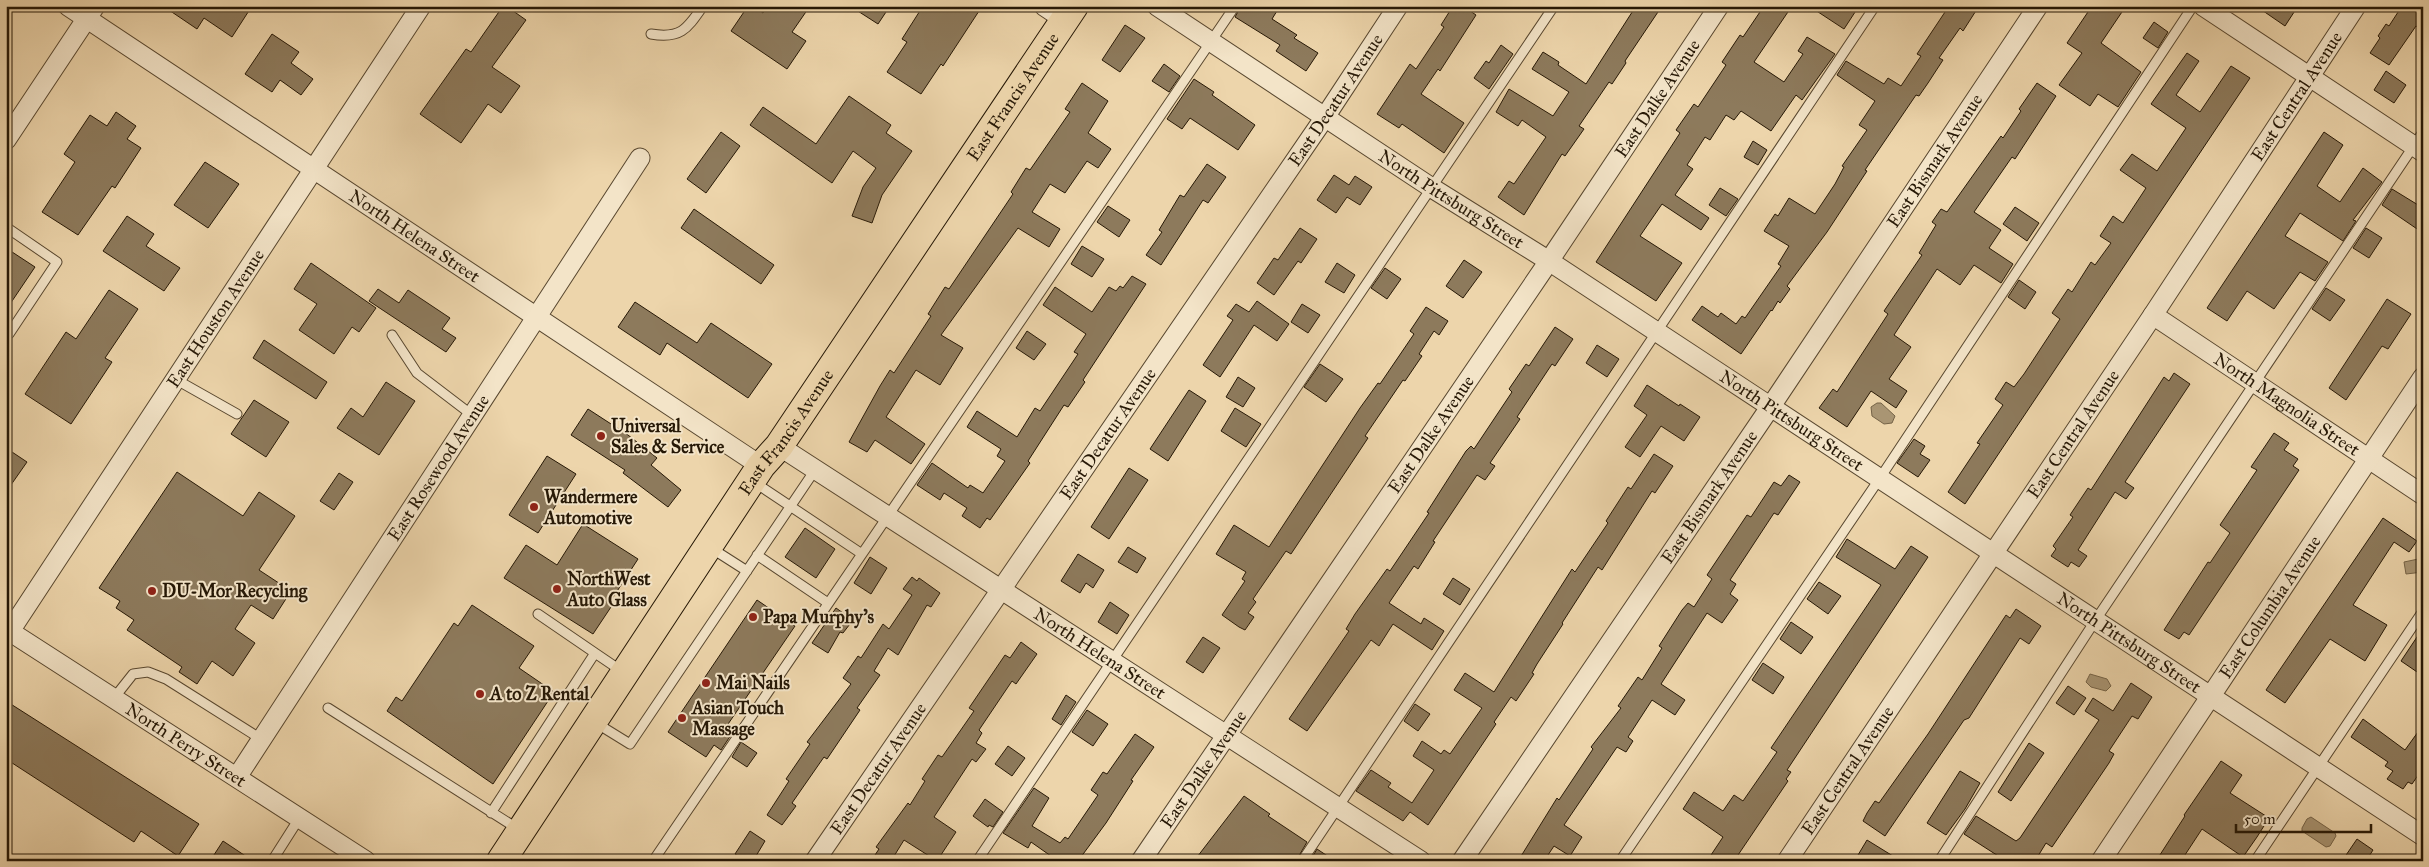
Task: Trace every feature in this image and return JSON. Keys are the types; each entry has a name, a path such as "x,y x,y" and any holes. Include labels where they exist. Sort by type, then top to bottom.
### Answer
{"main road":[{"name":"East Francis Avenue","path":"501,861 756,473 779,446 1061,11"}],"street":[{"name":"North Helena Street","path":"68,6 91,12 314,168 536,316 756,473"},
{"name":"East Houston Avenue","path":"7,632 421,6"},
{"name":"North Pittsburg Street","path":"1157,6 1432,188 1549,261 1771,406 2210,698 2423,836"},
{"name":"East Decatur Avenue","path":"815,861 1000,588 1325,117 1398,6"},
{"name":"East Dalke Avenue","path":"1141,861 1549,261 1719,6"},
{"name":"East Bismark Avenue","path":"1462,861 1771,406 2038,6"},
{"path":"2203,6 2309,76 2420,143"},
{"name":"East Central Avenue","path":"1787,861 2153,315 2356,6"},
{"path":"6,140 91,12"},
{"name":"East Rosewood Avenue","path":"236,777 640,158"},
{"name":"North Magnolia Street","path":"2153,315 2423,495"},
{"name":"East Columbia Avenue","path":"2101,861 2423,377"},
{"name":"North Helena Street","path":"779,446 1421,861"},
{"name":"North Perry Street","path":"7,632 114,698 366,861"}],"lane":[{"path":"651,34 668,37 677,34 688,28 703,6"},
{"path":"653,861 1235,6"},
{"path":"977,861 1554,6"},
{"path":"1302,861 1876,6"},
{"path":"1620,861 1880,478 2193,6"},
{"path":"1939,861 2095,621 2254,383 2420,143"},
{"path":"6,227 57,262 9,334"},
{"path":"392,335 416,373 472,415"},
{"path":"175,379 236,414"},
{"path":"593,721 630,744 815,470"},
{"path":"756,473 791,506 862,554"},
{"path":"709,547 747,571"},
{"path":"757,556 828,603"},
{"path":"2255,861 2423,611"},
{"path":"538,614 625,674"},
{"path":"491,813 595,653"},
{"path":"114,698 134,674 148,672 166,679 261,739"},
{"path":"328,708 520,831"},
{"path":"272,861 300,817"}],"shaded area":[{"path":"1881,403 1895,416 1892,423 1884,424 1872,416 1871,407"},
{"path":"2423,558 2423,572 2406,574 2404,562"},
{"path":"2090,674 2107,679 2111,686 2106,691 2091,687 2086,682"},
{"path":"2311,817 2335,833 2336,836 2330,846 2326,847 2302,831 2307,819"}],"building":[{"path":"163,6 252,6 232,37 204,18 197,29"},
{"path":"503,6 506,6 526,20 492,67 520,86 501,113 488,104 461,143 420,114 466,49 471,52"},
{"path":"748,6 754,6 763,13 768,6 810,6 792,32 806,41 787,69 731,31"},
{"path":"850,6 890,6 878,24"},
{"path":"923,6 972,6 979,11 943,66 941,64 921,94 887,72 907,42 902,39"},
{"path":"1241,6 1280,6 1272,19 1297,35 1294,38 1318,53 1306,71 1276,51 1280,45 1235,17"},
{"path":"1453,6 1463,6 1476,15 1440,71 1438,69 1421,94 1464,123 1444,153 1402,124 1399,128 1377,114 1410,64 1416,69 1444,27 1441,25"},
{"path":"1636,6 1662,6 1612,84 1609,82 1579,126 1584,129 1565,156 1562,154 1524,215 1498,197 1509,181 1514,184 1546,137 1522,120 1518,126 1496,112 1509,89 1553,116 1569,92 1532,69 1543,52 1559,62 1558,65 1586,84"},
{"path":"1764,6 1792,6 1754,62 1784,82 1803,54 1798,51 1807,37 1835,54 1802,100 1796,95 1771,131 1741,111 1734,120 1726,115 1710,140 1705,137 1687,165 1693,169 1675,195 1709,218 1701,230 1662,204 1640,236 1682,263 1656,301 1596,262 1680,133 1676,130 1694,104 1698,107 1726,65 1722,62 1740,35 1743,37"},
{"path":"1809,6 1859,6 1844,29"},
{"path":"1949,6 1979,6 1963,31 1960,28 1939,58 1943,60 1919,96 1916,95 1865,170 1867,171 1827,232 1787,286 1790,289 1780,303 1778,301 1771,310 1741,354 1692,320 1702,306 1718,317 1721,313 1736,324 1742,316 1745,318 1781,266 1778,264 1789,246 1764,231 1775,214 1778,216 1789,198 1815,214 1835,184 1844,167 1842,166 1867,130 1859,125 1875,101 1837,75 1846,61 1884,84 1888,78 1901,86 1921,56 1917,54"},
{"path":"2092,6 2126,6 2101,43 2141,72 2118,107 2098,94 2090,106 2059,85 2082,53 2067,43"},
{"path":"2256,6 2298,6 2285,26"},
{"path":"2402,6 2423,6 2423,31 2416,26 2389,65 2370,53 2380,38 2378,36 2386,24 2389,26"},
{"path":"2154,22 2168,32 2158,48 2143,38"},
{"path":"1125,25 1145,38 1120,72 1102,60"},
{"path":"272,34 299,52 291,63 313,79 301,95 280,80 272,92 245,74"},
{"path":"1501,45 1513,54 1489,89 1474,78 1486,61 1489,63"},
{"path":"2187,53 2199,61 2176,95 2200,112 2231,66 2250,78 1965,504 1948,492 1980,444 1977,443 2003,405 1995,399 2006,382 2014,387 2024,374 2060,319 2052,313 2068,289 2072,292 2091,262 2095,265 2111,243 2100,236 2113,216 2123,223 2146,188 2120,170 2132,154 2157,171 2186,128 2151,104"},
{"path":"1164,64 1180,76 1169,92 1152,81"},
{"path":"2386,71 2406,85 2394,103 2374,90"},
{"path":"1194,79 1214,92 1212,95 1255,125 1238,150 1190,118 1182,129 1167,119"},
{"path":"1082,83 1108,101 1088,133 1111,149 1098,168 1087,161 1065,193 1050,184 1032,212 1060,229 1049,247 1018,228 941,335 963,348 940,385 916,370 886,417 925,444 911,464 875,440 867,452 849,442 890,370 894,373 931,316 928,314 945,287 949,289 1013,194 1011,192 1026,168 1030,170 1070,112 1065,109"},
{"path":"2037,83 2056,96 2015,159 2012,157 1974,212 2001,230 1989,248 2013,264 2001,283 1974,265 1960,285 1937,269 1894,335 1911,347 1889,379 1907,391 1896,408 1871,391 1847,427 1819,408 1833,389 1837,392 1888,314 1884,311 1922,255 1919,253 1936,225 1932,222 1941,209 1947,212 2001,136 2003,138 2021,111 2019,109"},
{"path":"849,96 891,125 886,133 912,151 882,195 872,223 852,216 863,187 876,168 853,151 832,183 750,125 763,107 816,144"},
{"path":"116,112 136,126 127,139 141,148 115,188 112,186 78,235 42,212 75,162 64,154 90,115 107,126"},
{"path":"721,132 740,146 706,193 687,179"},
{"path":"2324,132 2343,145 2317,186 2340,202 2363,168 2382,182 2353,220 2356,221 2343,241 2300,213 2285,236 2328,262 2315,281 2300,272 2274,309 2247,291 2227,321 2207,308"},
{"path":"1753,141 1767,150 1758,165 1744,157"},
{"path":"205,162 239,184 208,228 174,205"},
{"path":"1207,164 1226,177 1208,203 1203,200 1161,265 1146,255 1162,232 1159,230 1180,195 1184,197"},
{"path":"1334,175 1349,185 1355,176 1372,187 1360,205 1347,197 1336,213 1317,200"},
{"path":"1720,188 1738,199 1726,216 1709,205"},
{"path":"2392,189 2423,208 2423,233 2382,205"},
{"path":"1108,206 1130,220 1119,237 1097,222"},
{"path":"2015,207 2039,223 2027,241 2003,224"},
{"path":"694,209 774,265 761,284 681,228"},
{"path":"127,216 154,234 146,246 180,268 164,291 103,251"},
{"path":"1300,228 1317,239 1301,263 1298,261 1274,295 1257,283 1274,258 1278,260"},
{"path":"2366,228 2382,238 2369,258 2353,248"},
{"path":"1082,246 1104,259 1092,277 1071,264"},
{"path":"6,248 35,267 6,310"},
{"path":"1464,260 1482,272 1463,298 1446,286"},
{"path":"311,263 376,308 359,332 352,327 334,354 299,330 317,304 294,289"},
{"path":"1337,263 1355,275 1344,293 1325,282"},
{"path":"1385,268 1401,279 1387,299 1371,288"},
{"path":"1132,276 1146,284 1083,380 1085,382 1068,407 1064,405 1028,461 1030,463 990,520 987,518 980,528 962,516 967,508 944,493 940,500 917,485 932,463 968,488 970,485 983,493 1005,461 997,456 1001,449 967,427 977,411 1017,437 1035,408 1040,411 1078,354 1074,352 1086,334 1043,305 1055,287 1092,312 1109,287 1116,291 1120,286 1123,288"},
{"path":"2019,280 2036,292 2025,309 2008,297"},
{"path":"2326,288 2345,300 2330,321 2312,309"},
{"path":"378,289 399,303 408,290 450,318 442,329 456,338 446,352 369,301"},
{"path":"109,290 138,309 105,358 112,362 71,424 25,394 66,332 76,339"},
{"path":"2387,299 2411,314 2388,349 2382,346 2346,400 2329,388"},
{"path":"1257,301 1289,324 1277,341 1254,325 1220,377 1203,365 1233,320 1227,316 1236,304 1249,312"},
{"path":"635,302 697,343 711,323 772,364 748,398 667,343 660,355 618,327"},
{"path":"1302,304 1320,315 1308,333 1291,322"},
{"path":"1426,307 1448,321 1439,335 1434,331 1419,354 1422,356 1405,381 1403,380 1365,436 1368,438 1291,554 1286,551 1253,599 1256,602 1248,613 1254,617 1245,630 1239,627 1222,615 1245,581 1242,579 1246,572 1216,554 1234,525 1269,547 1360,408 1378,383 1380,384 1414,334 1410,331"},
{"path":"1555,327 1573,339 1555,366 1552,364 1517,417 1520,419 1490,463 1495,466 1485,480 1477,475 1433,541 1435,542 1418,569 1414,566 1389,603 1421,624 1424,618 1444,631 1432,650 1393,624 1379,646 1371,640 1307,731 1289,719 1349,631 1346,629 1355,614 1387,569 1390,571 1429,513 1427,512 1466,451 1471,446 1474,449 1512,392 1509,389 1526,364 1529,366"},
{"path":"1027,331 1046,344 1034,360 1016,348"},
{"path":"264,340 327,382 316,399 253,358"},
{"path":"1597,345 1619,359 1607,377 1586,363"},
{"path":"1320,364 1343,379 1326,402 1304,387"},
{"path":"2174,373 2190,384 2125,482 2134,488 2126,499 2115,492 2078,550 2087,556 2079,567 2071,562 2068,567 2051,556 2056,549 2053,546 2073,517 2070,515 2088,488 2091,490 2164,377 2169,381"},
{"path":"1238,377 1255,388 1243,407 1226,397"},
{"path":"386,382 415,401 379,455 337,428 351,408 363,417"},
{"path":"1647,385 1700,417 1684,441 1661,426 1640,457 1625,447 1647,415 1634,406"},
{"path":"1189,390 1206,401 1168,461 1150,449"},
{"path":"254,400 289,422 266,457 231,434"},
{"path":"1235,408 1261,424 1246,447 1221,431"},
{"path":"588,409 628,435 657,458 651,465 681,490 668,507 623,473 625,470 571,435"},
{"path":"2274,433 2289,443 2284,450 2298,459 2293,466 2299,470 2189,635 2184,632 2179,639 2164,630 2208,562 2210,563 2230,533 2220,525 2257,470 2251,467"},
{"path":"1914,439 1925,446 1920,454 1930,460 1918,477 1897,463"},
{"path":"6,448 27,462 6,492"},
{"path":"1654,454 1673,466 1655,493 1652,491 1602,570 1598,567 1537,664 1532,673 1534,674 1516,701 1511,697 1494,722 1496,724 1428,825 1410,812 1403,821 1356,791 1371,770 1391,783 1388,787 1412,803 1434,770 1413,756 1422,741 1441,754 1444,750 1450,754 1482,708 1454,690 1465,673 1494,692 1572,569 1575,572 1608,523 1606,521 1628,487 1631,489"},
{"path":"547,456 576,474 538,533 509,515"},
{"path":"1129,468 1148,480 1109,539 1091,527"},
{"name":"DU-Mor Recycling","path":"177,472 243,516 259,492 295,516 259,570 291,591 273,619 251,605 235,629 255,643 233,676 212,661 197,684 179,672 182,667 127,630 134,620 116,608 120,601 99,588"},
{"path":"339,473 353,482 334,510 320,501"},
{"path":"1789,475 1800,482 1778,515 1774,513 1730,580 1736,584 1730,594 1738,600 1722,623 1707,613 1661,684 1685,700 1675,715 1652,700 1628,737 1633,741 1626,752 1617,747 1564,825 1582,837 1570,856 1554,846 1544,861 1518,861 1557,798 1559,800 1593,749 1591,747 1621,708 1618,706 1638,677 1642,680 1662,648 1659,646 1682,610 1688,603 1694,607 1712,579 1707,575 1747,515 1751,517 1774,482 1781,486"},
{"path":"2383,518 2417,541 2409,552 2394,542 2353,605 2387,625 2365,661 2330,639 2285,703 2266,690"},
{"path":"583,524 638,559 610,602 613,604 593,634 504,578 526,545 557,565"},
{"path":"805,528 835,549 816,578 785,557"},
{"path":"1847,539 1895,569 1911,546 1928,557 1787,770 1791,772 1786,779 1788,781 1734,861 1707,861 1723,837 1683,809 1694,792 1723,811 1734,795 1743,801 1777,752 1771,748 1881,585 1836,557"},
{"path":"1128,547 1146,558 1137,573 1118,562"},
{"path":"1078,554 1104,570 1093,588 1086,583 1080,593 1061,581"},
{"path":"870,557 887,568 871,594 854,583"},
{"path":"912,577 917,581 919,578 940,593 931,607 927,605 898,655 888,648 874,671 880,675 857,708 860,710 827,759 824,757 792,803 796,806 782,825 767,815 789,781 786,779 810,744 807,742 851,684 843,678 858,656 861,658 883,624 889,629 912,595 903,589"},
{"path":"1453,578 1470,589 1460,605 1443,594"},
{"path":"1819,582 1841,596 1828,614 1807,599"},
{"path":"757,600 795,626 724,730 731,735 721,750 714,745 706,757 668,732"},
{"path":"1110,602 1129,615 1117,634 1098,622"},
{"name":"A to Z Rental","path":"472,605 534,646 519,668 554,692 493,784 387,711 396,697 402,701 454,623 458,626"},
{"path":"836,608 853,620 843,633 840,632 828,653 812,643"},
{"path":"2016,609 2041,626 2029,644 2020,638 1969,718 1964,720 1885,836 1863,821 1867,813 1875,801 1879,803 1928,734 2006,615 2010,618"},
{"path":"1791,622 1813,637 1801,654 1780,639"},
{"path":"2423,628 2423,676 2401,661"},
{"path":"1203,637 1220,648 1203,673 1186,662"},
{"path":"1021,642 1037,654 1016,684 1012,681 979,730 982,733 976,743 986,749 976,762 972,759 934,817 956,832 937,861 904,840 891,861 871,861 879,849 876,847 908,803 910,805 925,781 922,779 938,755 942,757 974,711 969,708 1005,655 1010,658"},
{"path":"1763,663 1784,677 1773,694 1752,680"},
{"path":"2131,683 2152,697 2138,719 2132,716 2109,751 2114,754 2109,763 2052,847 2046,843 2035,861 2006,861 1964,834 1976,816 2016,841 2020,838 2099,720 2085,711 2093,698 2113,711"},
{"path":"2068,686 2086,698 2074,715 2056,703"},
{"path":"1066,695 1076,702 1061,725 1052,719"},
{"path":"6,701 199,824 178,856 141,831 134,842 6,759"},
{"path":"1415,704 1430,714 1418,731 1404,721"},
{"path":"1087,710 1108,724 1093,746 1072,732"},
{"path":"2363,719 2405,750 2423,725 2423,768 2412,784 2408,782 2403,789 2387,779 2393,771 2385,766 2388,762 2351,737"},
{"path":"1135,734 1154,747 1131,780 1133,781 1106,823 1078,861 1058,861 1031,842 1028,848 1003,833 1034,788 1049,798 1032,826 1060,843 1065,837 1068,839 1098,795 1091,790 1103,772 1107,774"},
{"path":"741,742 757,753 747,767 732,757"},
{"path":"2029,743 2044,753 2011,801 1998,792"},
{"path":"1008,746 1025,758 1012,776 995,764"},
{"path":"2221,761 2242,775 2230,793 2269,818 2257,837 2243,857 2202,829 2181,861 2156,861 2184,815"},
{"path":"1960,771 1980,783 1965,809 1946,835 1927,823"},
{"path":"1244,796 1270,814 1268,816 1307,842 1296,861 1194,861"},
{"path":"985,799 1003,812 993,827 989,825 988,827 973,816"},
{"path":"750,831 765,841 753,861 746,861 735,854"},
{"path":"2357,839 2373,850 2366,861 2342,861"},
{"path":"1867,840 1901,861 1868,861 1858,855"},
{"path":"223,841 253,861 210,861"},
{"path":"1317,849 1335,861 1310,861"}],"place":[{"name":"Universal Sales & Service","path":"601,436"},
{"name":"Wandermere Automotive","path":"534,507"},
{"name":"NorthWest Auto Glass","path":"557,589"},
{"name":"DU-Mor Recycling","path":"152,591"},
{"name":"Papa Murphy's","path":"753,617"},
{"name":"Mai Nails","path":"706,683"},
{"name":"A to Z Rental","path":"480,694"},
{"name":"Asian Touch Massage","path":"682,718"}]}
